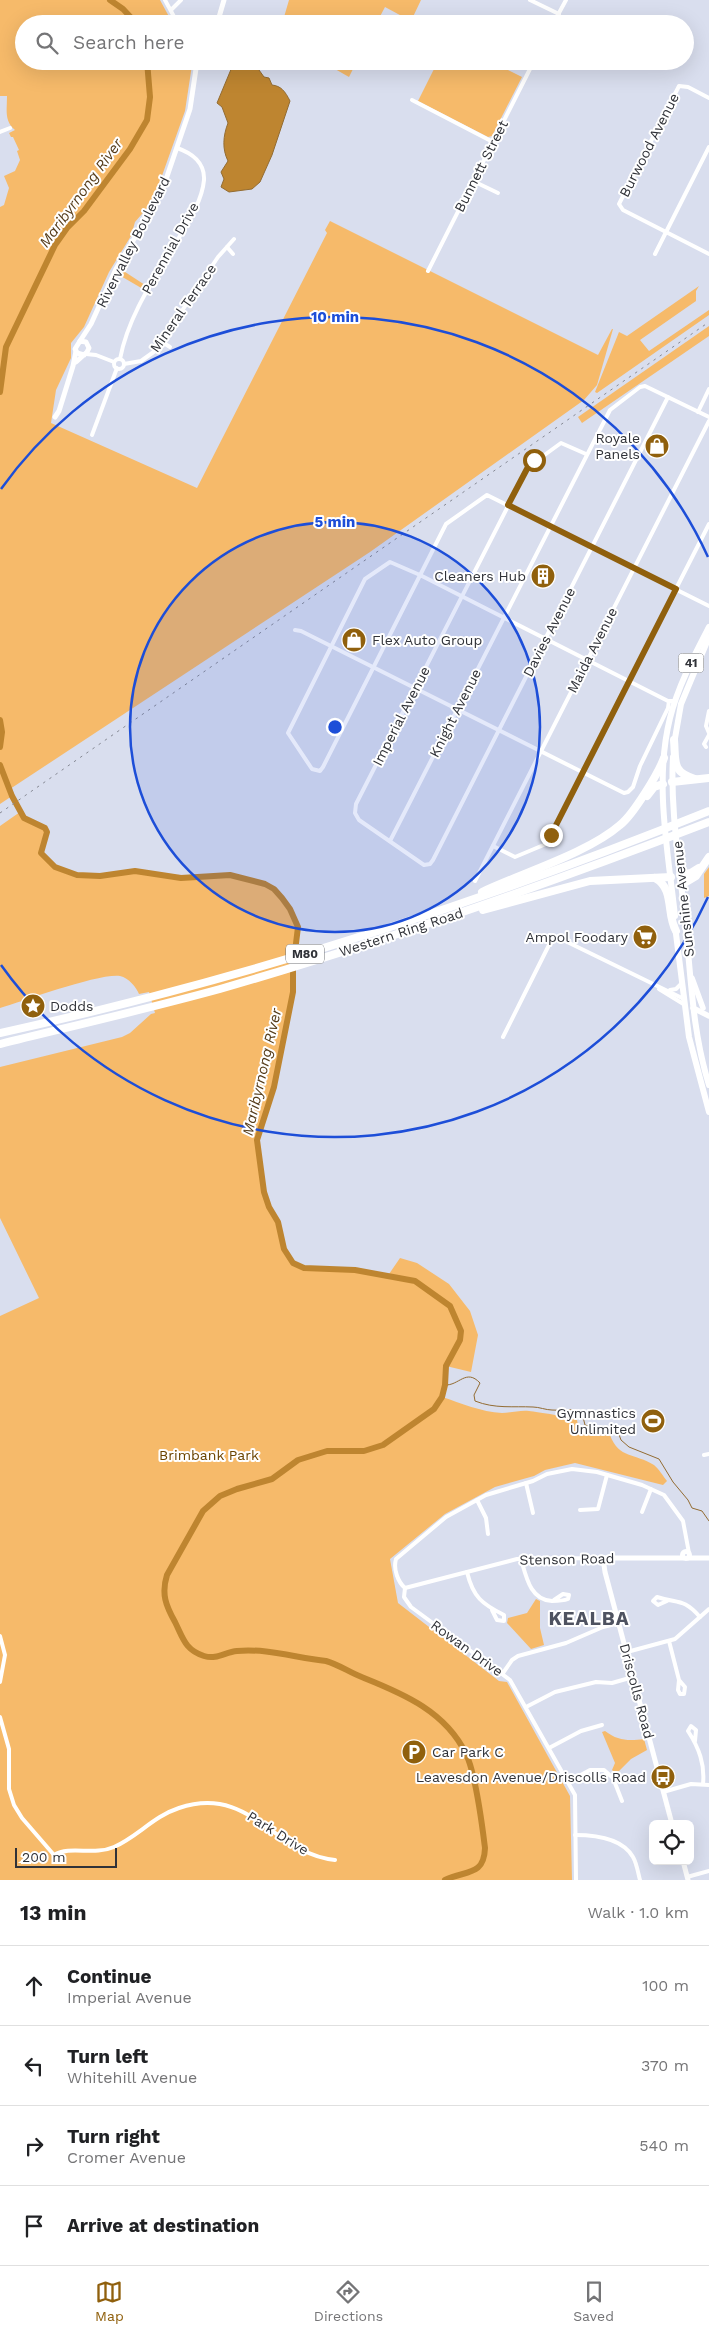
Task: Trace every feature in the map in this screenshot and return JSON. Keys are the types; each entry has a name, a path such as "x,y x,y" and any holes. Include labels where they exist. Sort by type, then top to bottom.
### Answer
{"highway":[{"path":"670,740 678,770 685,776 695,779"},
{"path":"628,817 658,771 664,758"},
{"path":"672,782 709,778"},
{"path":"458,904 611,832 637,810 652,789 663,784"},
{"name":"Western Ring Road","path":"0,1033 151,997 309,953 458,904 604,852 709,811"},
{"name":"Western Ring Road","path":"0,1044 153,1007 395,935 417,932 709,822"},
{"path":"680,875 695,871 709,856"},
{"path":"681,885 696,876 709,856"},
{"path":"469,912 590,881 671,877"},
{"path":"655,878 663,883 667,891 671,923 676,931"}],"main road":[{"name":"41","path":"704,646 709,627"},
{"name":"41","path":"670,740 675,702 709,637"},
{"name":"Sunshine Avenue","path":"675,702 679,711 664,758 665,817 682,983 692,1049 709,1112"},
{"name":"Sunshine Avenue","path":"670,740 674,813 694,1021 709,1085"},
{"path":"663,784 672,782"},
{"path":"671,877 680,875"},
{"path":"690,972 702,1008"},
{"path":"685,1002 709,1018"},
{"path":"693,1006 709,1011"},
{"path":"694,1021 700,1018 709,1018"}],"street":[{"path":"165,0 174,15"},
{"path":"171,10 181,0"},
{"path":"220,15 224,0"},
{"path":"530,0 558,14 566,0"},
{"path":"196,73 199,70"},
{"name":"Bunnett Street","path":"428,271 529,70"},
{"name":"Rivervalley Boulevard","path":"76,351 76,344 91,324 116,269 161,194 190,109 196,73"},
{"name":"Burwood Avenue","path":"666,232 620,207 624,194 681,85 709,98"},
{"path":"412,100 493,142"},
{"path":"0,132 10,128"},
{"path":"655,254 709,147"},
{"name":"Perennial Drive","path":"120,359 129,325 147,290 189,220 202,188 204,176 199,162 189,153 177,148"},
{"path":"473,181 498,193"},
{"path":"666,232 709,254"},
{"name":"Mineral Terrace","path":"117,368 122,367 124,364 141,361 149,357 162,342 234,239"},
{"path":"227,247 233,254"},
{"name":"Rivervalley Boulevard","path":"84,354 88,345 91,324"},
{"path":"80,341 114,362 117,368 92,436"},
{"path":"162,342 170,347"},
{"path":"55,417 59,411 76,351 102,356"},
{"path":"73,366 79,357 84,354"},
{"path":"114,362 120,359 124,364"},
{"name":"Knight Avenue","path":"390,841 611,408 644,386 668,397"},
{"path":"698,412 709,389"},
{"path":"668,397 709,419"},
{"name":"Davies Avenue","path":"390,841 428,866 433,860 668,397"},
{"name":"Maida Avenue","path":"475,880 709,419"},
{"name":"Imperial Avenue","path":"390,841 358,820 355,815 356,804 529,465 557,445 563,443 586,454"},
{"path":"294,630 301,631 331,646 373,668 621,792 628,792 633,788 639,770 668,708 675,702 629,681 504,617 420,575 392,562 365,579 331,646 288,733 311,767 318,772 373,668 420,575 447,522 488,495 709,606"},
{"path":"493,846 515,857 545,845 709,524"},
{"path":"706,748 704,744 709,734 706,726 709,711"},
{"path":"655,738 670,740"},
{"path":"503,1037 549,945 557,937 685,1002"},
{"path":"668,990 676,989 682,983"},
{"path":"653,985 668,990 685,1002"},
{"path":"489,1535 486,1518 477,1500 499,1489 526,1483 547,1474 572,1469 607,1475 664,1495 681,1516 686,1530 686,1555"},
{"path":"580,1510 598,1509 607,1475"},
{"path":"526,1483 533,1513"},
{"path":"642,1512 651,1489"},
{"name":"Rowan Drive","path":"477,1500 446,1517 396,1560 394,1565 399,1581 405,1588 404,1597 411,1607 503,1673 510,1680 526,1707 575,1795 576,1880"},
{"name":"Stenson Road","path":"405,1588 521,1559 672,1558 686,1555 709,1558"},
{"name":"Driscolls Road","path":"603,1558 605,1572 671,1820"},
{"path":"521,1559 530,1588 540,1598 554,1600"},
{"path":"467,1572 474,1594 492,1610"},
{"path":"667,1601 686,1604 700,1617"},
{"path":"626,1652 669,1641 682,1634 709,1610"},
{"path":"503,1673 512,1660 518,1656 566,1643 619,1623"},
{"path":"0,1636 5,1659 0,1682"},
{"path":"669,1641 679,1680"},
{"path":"526,1707 555,1692 596,1682 612,1683 633,1677"},
{"name":"Park Drive","path":"0,1718 9,1749 9,1784 14,1804 22,1818 54,1855 68,1850 88,1852 110,1849 168,1812 185,1806 206,1804 223,1805 242,1811 261,1821 300,1850 320,1858 335,1860"},
{"path":"549,1748 581,1731 602,1725"},
{"path":"696,1741 704,1766 703,1784"},
{"path":"568,1782 590,1770 604,1770 613,1778 622,1800"},
{"path":"663,1792 690,1784 709,1785"},
{"path":"575,1835 600,1836 628,1851 635,1862 640,1880"},
{"path":"684,1865 687,1878 709,1871"}],"green space":[{"path":"0,0 160,0 168,15 15,15 15,70 191,70 185,111 158,187 148,207 135,222 131,236 109,272 84,327 71,343 71,358 56,390 51,423 197,488 327,233 325,230 330,221 598,355 613,329 597,385 584,400 370,552 10,789 12,796 0,804 0,207 4,205 9,188 4,176 15,171 20,160 17,151 19,150 9,133 15,130 11,127 8,119 7,96 0,96"},
{"path":"289,0 421,0 414,15 400,15 385,7 381,15 285,15"},
{"path":"337,70 352,70 349,77"},
{"path":"434,70 508,70 522,77 492,136 488,137 418,101"},
{"path":"122,270 145,285 143,289 119,275"},
{"path":"699,286 696,291 696,301 640,340 649,351 709,310 709,315 597,393 595,392 619,332 627,336"},
{"path":"709,326 709,336 582,423 578,417"},
{"name":"Brimbank Park","path":"20,812 43,827 46,839 41,853 55,867 77,875 92,877 135,871 172,877 213,875 248,878 274,889 290,909 298,927 291,1009 274,1087 257,1140 264,1192 269,1207 278,1222 284,1249 293,1263 304,1268 355,1270 387,1277 400,1258 417,1263 449,1284 470,1311 478,1335 471,1372 446,1366 442,1397 486,1411 502,1413 529,1411 577,1420 579,1431 594,1436 610,1435 618,1448 628,1455 654,1465 667,1481 663,1485 575,1463 545,1470 534,1476 495,1487 445,1514 390,1559 398,1603 499,1681 507,1682 570,1796 572,1880 0,1880 0,1316 39,1298 0,1218 0,1067 122,1037 130,1033 151,1014 155,1013 149,992 139,994 132,983 120,976 110,976 79,983 0,1008 0,826"},
{"path":"709,867 709,896 704,898 704,874"},
{"path":"536,1599 540,1601 540,1628 544,1645 531,1649 507,1623 508,1618 527,1613"},
{"path":"605,1731 614,1737 624,1740 644,1739 647,1750 631,1759 616,1774 612,1770 615,1763 602,1732"}],"shaded area":[{"path":"231,70 259,70 264,77 269,78 272,85 278,87 286,94 290,101 272,155 260,182 252,189 229,192 221,187 224,179 221,172 228,161 224,142 228,123 222,107 217,103"}],"waterway":[{"name":"Maribyrnong River","path":"110,0 129,15"},
{"name":"Maribyrnong River","path":"0,392 6,347 55,245 67,228 84,211 130,149 147,120 150,97 148,70"},
{"name":"Maribyrnong River","path":"0,720 2,732 0,747"},
{"name":"Maribyrnong River","path":"0,765 12,796 24,818 45,828 47,832 41,853 55,867 77,875 100,876 135,871 181,878 230,875 265,884 274,889 282,898 290,909 298,927 293,968 293,992 274,1087 257,1140 264,1192 269,1207 278,1222 284,1249 293,1263 304,1268 355,1270 415,1281 450,1306 461,1331 460,1340 446,1366 442,1397 434,1409 383,1445 364,1451 327,1451 298,1460 272,1479 220,1496 203,1511 167,1575 164,1588 169,1611 183,1638 189,1647 204,1656 213,1657 248,1650 326,1661 409,1698 422,1706 447,1727 458,1739 470,1763 485,1848 484,1857 477,1868 445,1880"},
{"path":"445,1385 471,1377 480,1383 474,1395 475,1401 482,1404 550,1410 574,1410 582,1413 585,1425 617,1429 621,1440 629,1447 659,1459 692,1508 702,1511 709,1521"}],"railway":[{"path":"0,813 709,322"}],"place":[{"name":"Royale Panels","path":"657,446"},
{"name":"Cleaners Hub","path":"543,576"},
{"name":"Flex Auto Group","path":"354,640"},
{"name":"Ampol Foodary","path":"645,937"},
{"name":"Dodds","path":"33,1006"},
{"name":"Gymnastics Unlimited","path":"653,1421"},
{"name":"Car Park C","path":"414,1752"},
{"name":"Leavesdon Avenue/Driscolls Road","path":"663,1777"}],"district":[{"name":"KEALBA","path":"589,1618"}],"route":[{"path":"534,460 528,467 508,505 676,589 551,835"}]}
